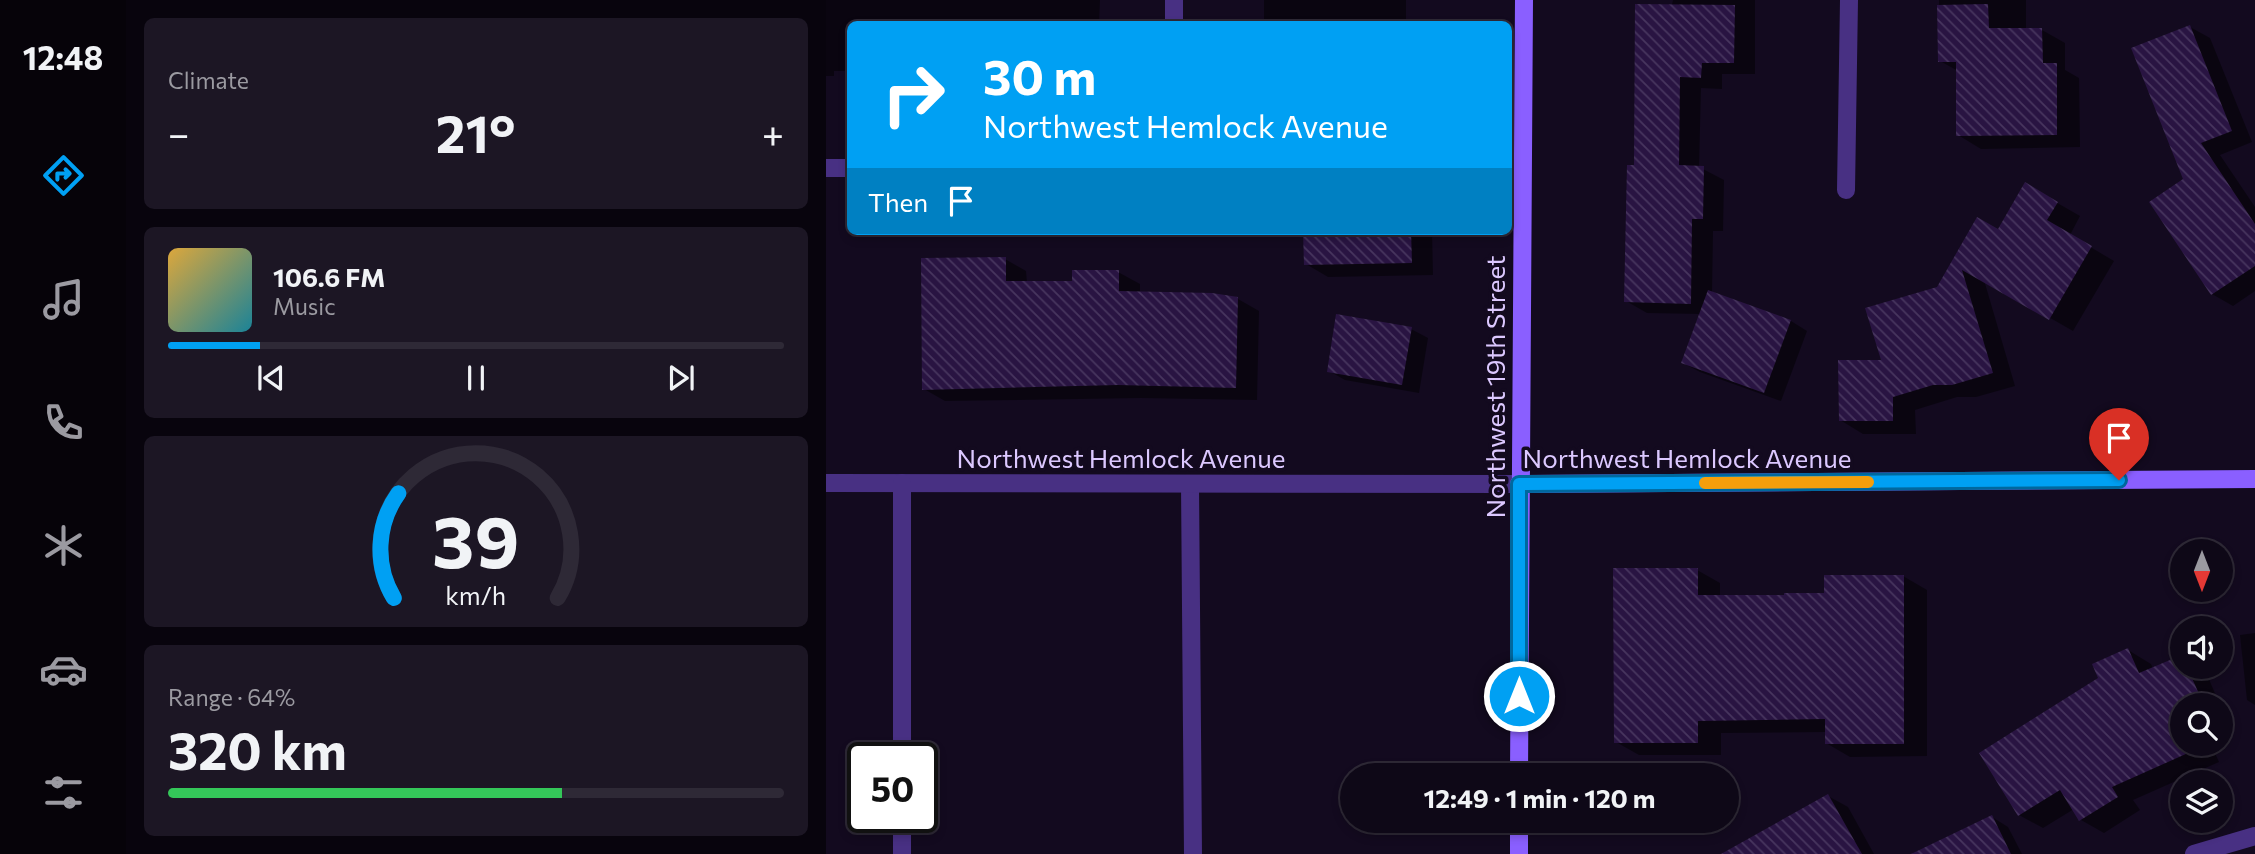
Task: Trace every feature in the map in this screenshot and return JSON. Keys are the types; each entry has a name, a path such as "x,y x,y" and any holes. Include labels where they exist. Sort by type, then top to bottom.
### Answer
{"main road":[{"name":"Northwest 19th Street","path":"1519,763 1524,0"},
{"name":"Northwest Hemlock Avenue","path":"1519,484 2255,479"},
{"path":"1519,833 1519,854"}],"street":[{"path":"1174,0 1174,21"},
{"path":"1846,190 1849,0"},
{"path":"826,168 847,168"},
{"name":"Northwest Hemlock Avenue","path":"826,483 1519,484"},
{"path":"902,483 902,742"},
{"path":"1190,484 1194,854"},
{"path":"902,833 902,854"},
{"path":"2194,854 2255,836"}],"building":[{"path":"1635,4 1735,5 1734,63 1702,63 1701,78 1680,77 1679,165 1704,166 1703,219 1692,219 1691,304 1624,302 1627,165 1634,165"},
{"path":"1988,4 1989,28 2042,28 2043,63 2057,63 2057,135 1956,136 1956,62 1938,62 1937,5"},
{"path":"2190,25 2232,131 2201,143 2255,224 2255,266 2211,295 2149,202 2183,179 2131,48"},
{"path":"2025,182 2058,202 2047,220 2092,246 2049,320 1962,270 1993,373 1952,385 1933,385 1893,397 1893,421 1839,421 1838,360 1881,360 1865,308 1937,287 1977,217 1998,229"},
{"path":"1303,235 1411,235 1412,263 1304,265"},
{"path":"1006,257 1006,281 1072,281 1072,270 1119,270 1119,291 1212,293 1238,297 1236,388 1118,385 922,390 921,258"},
{"path":"1708,290 1791,320 1764,393 1681,363"},
{"path":"1336,314 1412,327 1402,385 1327,372"},
{"path":"1613,568 1698,568 1698,595 1824,593 1824,575 1904,575 1904,744 1825,744 1825,719 1698,721 1698,743 1614,743"},
{"path":"2128,648 2139,673 2170,660 2170,679 2192,679 2199,693 2170,693 2170,756 2181,756 2112,787 2118,797 2079,821 2060,790 2018,816 1979,753 2098,678 2092,664"},
{"path":"1828,794 1862,854 1721,854"},
{"path":"1992,815 2011,854 1911,854"}],"slow traffic":[{"path":"1705,483 1868,482"}],"route":[{"path":"1519,696 1519,484 2119,480"}]}
